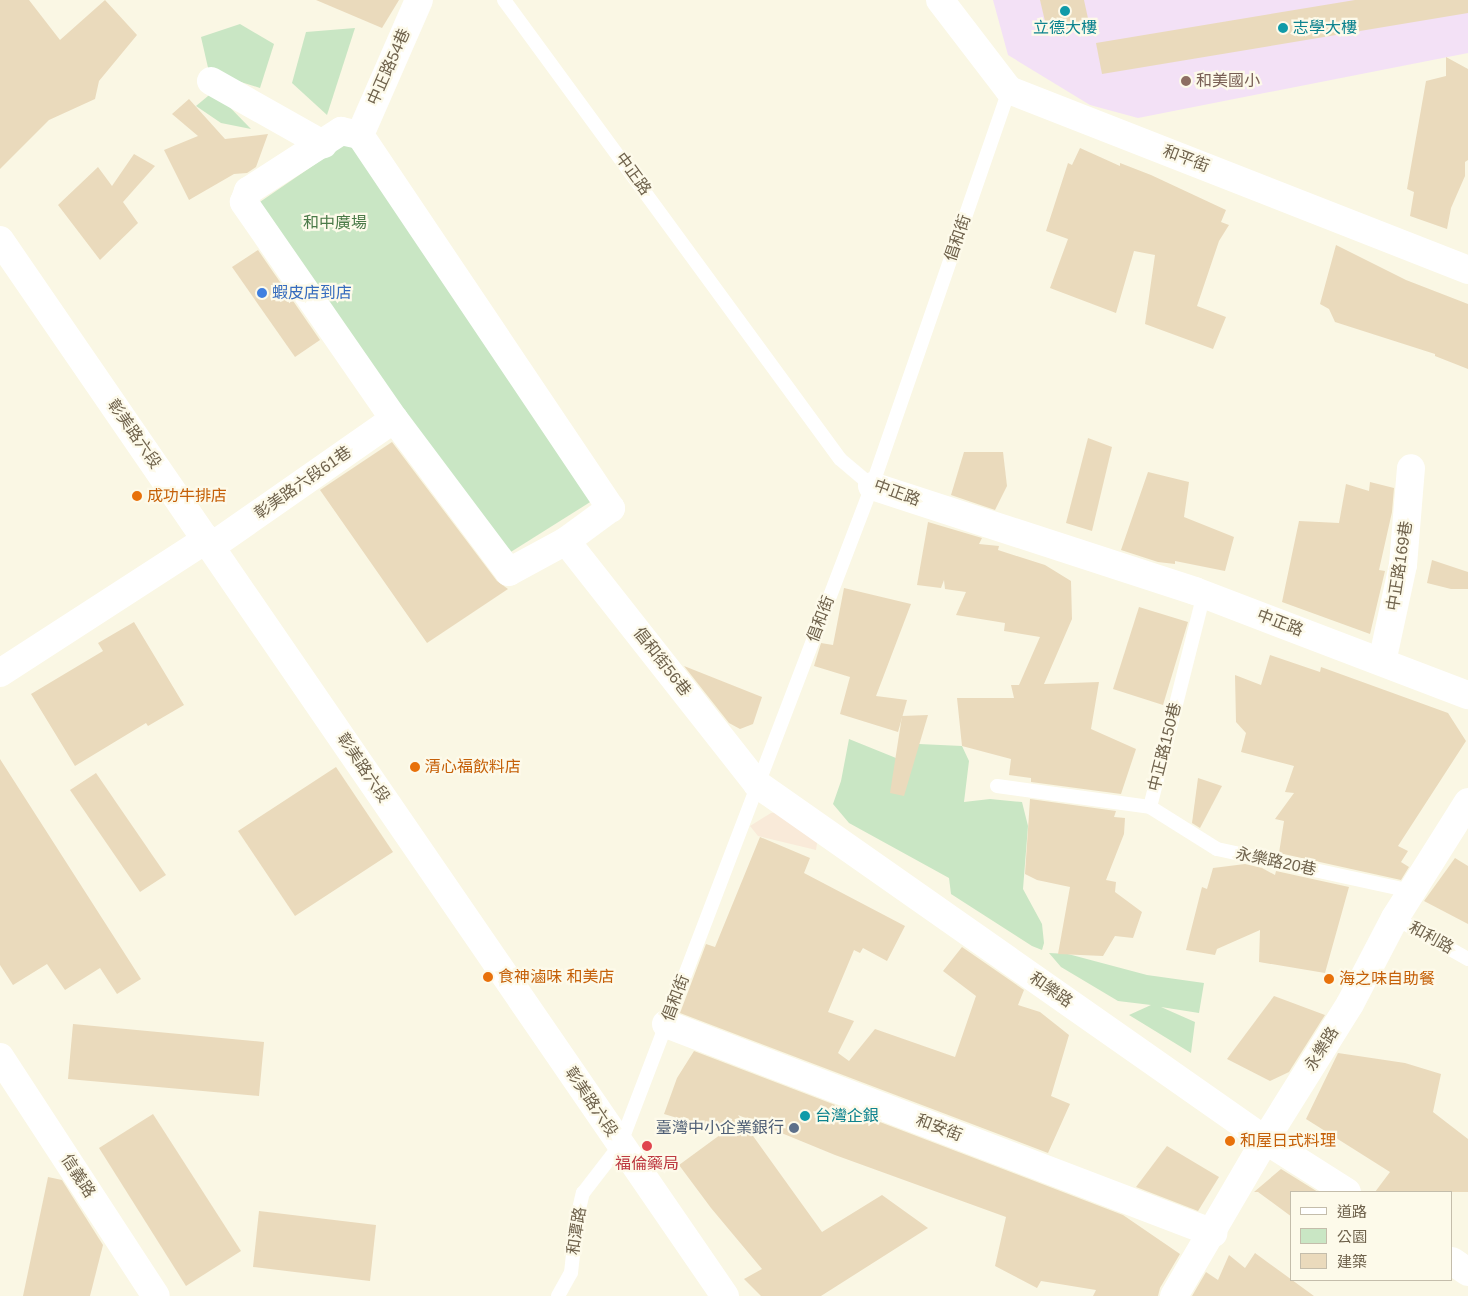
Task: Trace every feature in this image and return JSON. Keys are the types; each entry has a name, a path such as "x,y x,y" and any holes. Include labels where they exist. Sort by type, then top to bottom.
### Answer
{"street":[{"name":"中正路54巷","path":"360,135 419,0"},
{"path":"940,0 1009,90"},
{"path":"211,81 323,144"},
{"name":"和平街","path":"1009,90 1468,270"},
{"path":"341,131 360,135 611,508 566,540 509,572 394,419 244,202 248,191 341,131"},
{"name":"彰美路六段","path":"0,240 210,542 620,1145 725,1296"},
{"name":"彰美路六段61巷","path":"0,673 210,542 394,419"},
{"name":"中正路169巷","path":"1382,662 1403,565 1411,468"},
{"name":"中正路","path":"872,486 1204,594 1468,694"},
{"name":"倡和街56巷","path":"566,540 757,784"},
{"name":"和樂路","path":"757,784 1265,1140 1345,1191"},
{"name":"永樂路","path":"1174,1296 1213,1233 1265,1140 1350,1004 1395,918 1468,802"},
{"name":"和安街","path":"666,1024 1213,1233"},
{"name":"信義路","path":"0,1057 156,1296"},
{"path":"1453,1262 1468,1272"}],"lane":[{"name":"中正路","path":"504,0 840,459 872,486"},
{"name":"倡和街","path":"620,1145 872,486 1009,90"},
{"name":"中正路150巷","path":"997,786 1150,807 1204,594"},
{"name":"永樂路20巷","path":"1150,807 1217,850 1412,891"},
{"name":"和利路","path":"1395,918 1468,959"},
{"name":"和潭路","path":"558,1296 571,1273 577,1218 583,1193 620,1145"}],"shaded area":[{"name":"和美國小","path":"993,0 1468,0 1468,53 1138,118 1090,105 1008,55"},
{"path":"779,812 818,837 816,850 758,836 750,826 771,813"}],"green space":[{"path":"240,24 274,44 260,88 209,72 201,37"},
{"path":"355,28 327,115 292,83 306,32"},
{"path":"214,91 251,129 221,123 196,106"},
{"name":"和中廣場","path":"349,141 595,499 503,557 251,208"},
{"path":"849,739 896,758 919,744 962,746 969,761 964,802 990,799 1022,802 1028,826 1023,889 1042,924 1044,943 1042,950 1032,946 951,894 949,878 849,823 833,804 841,781"},
{"path":"1049,953 1068,954 1147,975 1204,983 1199,1013 1161,1007 1195,1022 1191,1053 1129,1015 1151,1005 1118,1001 1061,967"}],"building":[{"path":"0,0 29,0 60,40 105,0 137,35 99,81 95,99 49,120 0,169"},
{"path":"316,0 399,0 382,28"},
{"name":"立德大樓","path":"1040,0 1084,0 1089,23 1048,34"},
{"name":"志學大樓","path":"1355,0 1468,0 1468,13 1102,74 1096,43"},
{"path":"1446,57 1468,69 1468,160 1465,162 1465,176 1451,208 1447,229 1410,216 1414,192 1407,189 1426,81 1446,76"},
{"path":"189,99 225,139 268,134 256,167 247,173 234,174 189,200 164,150 198,136 172,114"},
{"path":"1080,148 1120,166 1120,163 1151,175 1226,210 1221,222 1229,225 1219,241 1197,306 1226,317 1213,349 1145,324 1155,255 1134,251 1116,313 1050,288 1068,239 1046,231 1068,163 1072,165"},
{"path":"134,154 155,166 123,202 138,223 100,260 58,205 98,167 112,186"},
{"path":"1336,245 1406,280 1468,304 1468,369 1435,356 1435,354 1335,322 1329,309 1320,304"},
{"path":"258,250 320,340 295,357 232,267"},
{"path":"1088,438 1112,447 1092,531 1066,523"},
{"path":"392,442 497,581 508,589 427,643 320,490"},
{"path":"964,452 1003,452 1007,486 995,510 951,495"},
{"path":"1148,472 1189,482 1184,517 1234,537 1225,571 1175,561 1175,564 1158,562 1121,550"},
{"path":"1370,482 1394,488 1392,512 1379,570 1385,571 1370,634 1282,602 1299,521 1339,523 1346,484 1369,491"},
{"path":"928,522 982,538 979,544 999,546 998,550 1045,565 1071,581 1072,619 1044,684 1099,682 1091,729 1136,749 1121,794 1031,782 1031,778 1009,775 1011,759 962,746 957,698 1014,698 1011,685 1019,685 1040,637 1004,631 1005,623 956,615 966,592 945,589 944,580 941,588 917,585"},
{"path":"1432,560 1468,572 1468,589 1451,589 1427,583"},
{"path":"844,588 911,604 876,696 907,700 898,732 840,714 850,677 814,666 821,643 833,645"},
{"path":"1139,607 1188,622 1163,705 1113,689"},
{"path":"134,622 184,705 148,726 146,723 75,766 31,694 103,651 98,643"},
{"path":"1270,655 1320,672 1321,667 1448,713 1466,741 1398,846 1408,851 1401,862 1409,867 1401,880 1279,853 1284,821 1275,819 1294,793 1285,792 1294,766 1241,752 1246,733 1236,722 1235,675 1261,685"},
{"path":"684,666 762,697 753,724 740,729 729,723"},
{"path":"928,715 904,796 890,793 902,716"},
{"path":"0,759 141,979 117,994 100,968 65,990 47,964 13,985 0,965"},
{"path":"336,767 393,852 295,916 238,831"},
{"path":"96,773 166,875 140,892 70,790"},
{"path":"1198,778 1222,786 1200,828 1192,823"},
{"path":"1030,799 1116,811 1114,817 1125,818 1124,834 1106,880 1116,882 1115,892 1142,912 1133,938 1115,936 1103,956 1058,954 1070,887 1037,880 1025,874"},
{"path":"760,837 810,858 804,873 905,926 887,961 863,948 860,953 854,950 828,1012 854,1021 838,1053 849,1061 875,1029 955,1057 976,996 943,971 962,947 1024,990 1018,1005 1040,1012 1069,1035 1051,1096 1070,1104 1048,1153 680,1013 706,944 715,947"},
{"path":"1455,858 1468,866 1468,924 1424,901"},
{"path":"1245,864 1262,868 1275,875 1276,871 1349,887 1325,973 1259,962 1260,930 1217,949 1215,955 1186,950 1202,887 1207,889 1213,868"},
{"path":"1274,996 1325,1015 1289,1072 1270,1081 1227,1059"},
{"path":"73,1024 264,1042 259,1096 68,1079"},
{"path":"694,1051 1123,1215 1180,1254 1160,1288 1158,1296 1093,1296 1096,1290 1041,1281 1037,1288 995,1266 1006,1217 835,1155 738,1115 822,1232 882,1195 928,1228 821,1296 761,1296 744,1279 762,1269 711,1208 679,1165 724,1132 664,1114 677,1078"},
{"path":"1338,1053 1405,1063 1441,1074 1433,1112 1468,1139 1468,1192 1376,1191 1390,1172 1306,1119"},
{"path":"153,1114 241,1251 186,1286 99,1148"},
{"path":"1167,1146 1219,1177 1198,1211 1136,1187"},
{"path":"1281,1169 1316,1191 1290,1191 1290,1216 1258,1192 1254,1192"},
{"path":"48,1177 62,1180 103,1245 90,1296 23,1296"},
{"path":"259,1211 376,1225 370,1281 253,1267"},
{"path":"1255,1253 1290,1279 1290,1281 1293,1281 1314,1296 1192,1296 1206,1272 1218,1280 1229,1255 1245,1268"}],"place":[{"name":"立德大樓","path":"1065,11"},
{"name":"志學大樓","path":"1283,28"},
{"name":"和美國小","path":"1186,81"},
{"name":"蝦皮店到店","path":"262,293"},
{"name":"成功牛排店","path":"137,496"},
{"name":"清心福飲料店","path":"415,767"},
{"name":"食神滷味 和美店","path":"488,977"},
{"name":"海之味自助餐","path":"1329,979"},
{"name":"台灣企銀","path":"805,1116"},
{"name":"臺灣中小企業銀行","path":"794,1128"},
{"name":"和屋日式料理","path":"1230,1141"},
{"name":"福倫藥局","path":"647,1146"}]}
